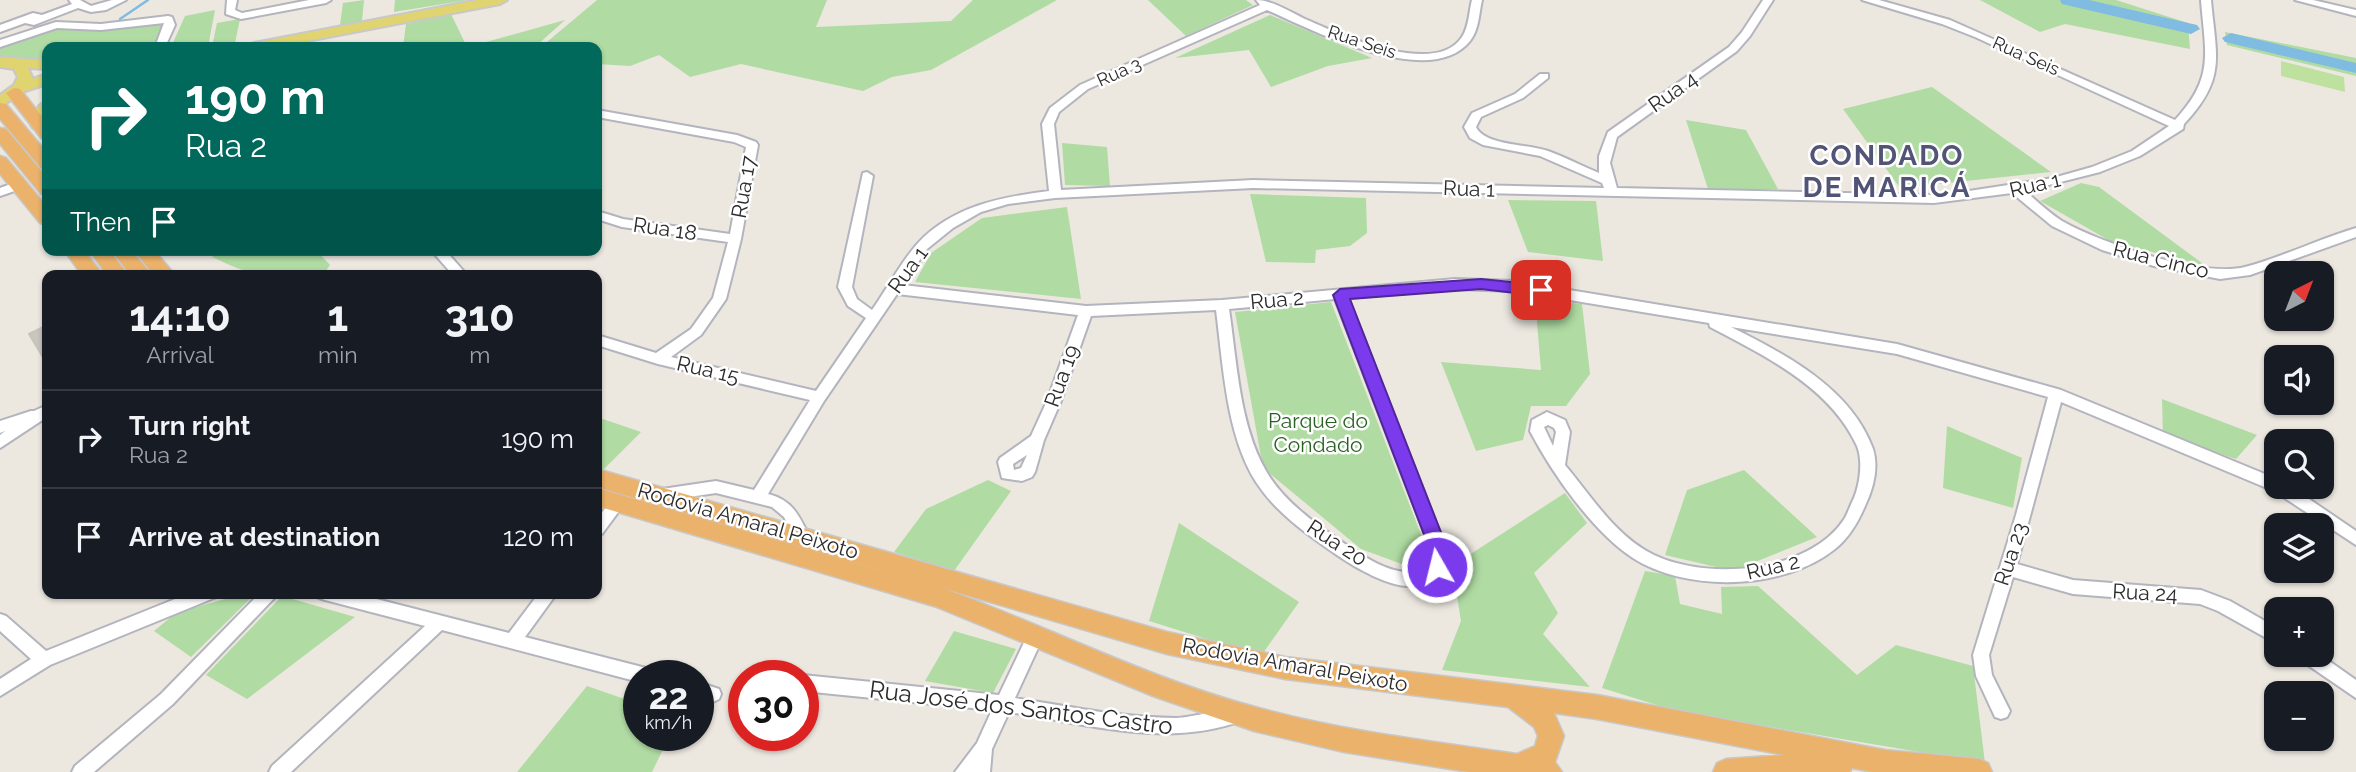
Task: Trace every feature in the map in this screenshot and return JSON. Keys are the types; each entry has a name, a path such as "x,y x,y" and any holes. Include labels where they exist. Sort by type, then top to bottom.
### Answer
{"highway":[{"path":"11,94 42,128"},
{"path":"0,108 7,134 42,183"},
{"path":"7,134 42,160"},
{"path":"0,162 42,213"},
{"path":"78,256 89,270"},
{"path":"103,256 114,270"},
{"path":"125,256 138,270"},
{"path":"148,256 160,270"},
{"name":"Rodovia Amaral Peixoto","path":"602,479 1167,643 1234,659 1340,676 1512,696 1671,719 1885,762 1979,772"},
{"name":"Rodovia Amaral Peixoto","path":"607,500 941,598 1138,679 1238,714 1344,740 1549,772"},
{"path":"1512,696 1544,719 1551,736 1545,754 1516,768"},
{"name":"Rodovia Amaral Peixoto","path":"1726,772 1802,764 1885,762"}],"main road":[{"path":"280,42 500,0"},
{"path":"3,62 42,65"},
{"path":"3,62 19,66 25,73 11,94"},
{"path":"11,94 42,81"}],"street":[{"path":"0,29 75,2 93,9 121,0"},
{"path":"232,0 229,12 241,16 326,0"},
{"name":"Rua Seis","path":"1263,3 1382,51 1430,58 1446,54 1464,43 1471,28 1477,0"},
{"name":"Rua 4","path":"1609,186 1604,151 1612,135 1733,49 1768,0"},
{"name":"Rua Seis","path":"1867,0 1957,26 2179,126"},
{"name":"Rua 1","path":"758,497 819,397 923,246 948,225 987,206 1008,200 1055,194 1253,184 1609,186 1934,199 2017,191 2083,173 2137,153 2179,126 2197,107 2212,68 2206,0"},
{"path":"2300,0 2356,13"},
{"path":"1,41 75,2"},
{"name":"Rua 3","path":"1055,194 1048,124 1054,110 1084,88 1263,3"},
{"path":"1,41 56,25 101,27 168,19 170,25 162,42"},
{"path":"1544,76 1520,96 1476,115 1470,127 1474,135 1487,142 1543,153 1609,186"},
{"name":"Rua 17","path":"602,114 749,142 752,153 719,299 696,332 659,359"},
{"path":"867,176 845,287 848,300 859,310 876,317"},
{"path":"0,192 19,185"},
{"name":"Rua Cinco","path":"2017,191 2056,223 2106,247 2154,262 2220,274 2245,272 2356,232"},
{"name":"Rua 18","path":"602,217 622,223 734,239"},
{"path":"443,256 456,270"},
{"name":"Rua 2","path":"893,289 1086,311 1222,305 1455,285 1492,285 1897,349 2056,394 2264,479"},
{"name":"Rua 20","path":"1222,305 1247,447 1261,478 1287,509 1355,560 1399,577 1419,579 1431,575 1437,567 1440,553 1340,295"},
{"name":"Rua 19","path":"1037,440 1086,311"},
{"name":"Rua 2","path":"1557,466 1620,539 1649,560 1684,571 1730,576 1794,566 1822,552 1842,535 1859,507 1868,474 1866,448 1846,416 1802,373 1762,348 1701,317"},
{"name":"Rua 15","path":"602,342 659,359 819,397"},
{"name":"Rua 23","path":"2001,711 1984,676 1981,662 2056,394"},
{"path":"0,427 24,417 42,416"},
{"path":"0,442 42,418"},
{"path":"658,495 716,487 758,497 784,507 790,513 800,536"},
{"name":"Rua 2","path":"2297,499 2356,539"},
{"name":"Rua 24","path":"2006,568 2073,587 2201,597 2224,606 2264,629"},
{"path":"0,688 44,660 193,599"},
{"path":"81,772 167,699 265,599"},
{"path":"348,599 623,670"},
{"path":"513,640 544,599"},
{"path":"0,621 44,660"},
{"path":"278,772 440,622"},
{"path":"964,772 983,749 1036,635"},
{"path":"2323,667 2356,690"},
{"name":"Rua José dos Santos Castro","path":"819,685 1002,704 1156,727 1190,727 1216,723 1238,714"},
{"path":"981,772 983,749"}],"green space":[{"path":"364,0 362,21 340,25 343,3"},
{"path":"395,0 468,0 394,12"},
{"path":"597,0 827,0 816,27 951,21 973,0 1057,0 931,70 892,77 863,91 741,64 690,77 659,55 630,66 602,64 602,42 547,42"},
{"path":"1148,0 1246,0 1253,5 1186,36"},
{"path":"1980,0 2116,0 2188,23 2190,49 2065,24 2040,32"},
{"path":"215,10 209,42 173,42 185,16"},
{"path":"451,14 465,42 404,42 406,24"},
{"path":"1270,15 1372,58 1328,66 1271,87 1249,50 1175,58"},
{"path":"240,19 235,42 213,42 217,23"},
{"path":"565,20 541,42 486,42"},
{"path":"153,23 164,25 156,42 42,42 42,59 0,57 0,48 59,27 95,30"},
{"path":"2225,32 2356,58 2356,76 2227,45"},
{"path":"2281,61 2344,77 2345,92 2281,76"},
{"path":"1932,87 2051,172 1900,188 1843,109"},
{"path":"1686,120 1746,130 1778,189 1708,189"},
{"path":"1062,143 1107,147 1110,186 1065,185"},
{"path":"2081,183 2099,187 2206,266 2110,241 2040,201"},
{"path":"1250,194 1366,198 1367,233 1350,246 1316,250 1315,263 1266,262"},
{"path":"1508,200 1596,201 1603,261 1528,252"},
{"path":"1067,207 1081,299 915,282 931,253 982,218"},
{"path":"322,256 330,265 326,270 246,270 212,257"},
{"path":"1535,299 1582,304 1590,374 1566,406 1531,406 1523,440 1476,451 1441,362 1541,370"},
{"name":"Parque do Condado","path":"1331,302 1427,550 1418,570 1361,549 1263,468 1235,312"},
{"path":"2162,399 2257,435 2236,459 2163,436"},
{"path":"602,419 641,432 603,470"},
{"path":"1947,426 2022,458 2013,508 1943,488"},
{"path":"1744,470 1817,537 1733,571 1665,555 1687,490"},
{"path":"988,480 1011,491 954,571 894,552 926,509"},
{"path":"1565,493 1587,523 1534,573 1558,613 1543,634 1590,687 1442,670 1461,621 1452,566"},
{"path":"1179,523 1299,602 1261,656 1149,621"},
{"path":"1645,571 1675,576 1680,604 1722,614 1721,587 1758,586 1857,675 1896,645 1973,666 1985,763 1676,711 1602,688"},
{"path":"226,599 250,599 191,657 154,631 177,612"},
{"path":"279,599 292,599 355,617 247,699 206,675"},
{"path":"954,631 1016,649 993,693 925,681"},
{"path":"587,686 623,698 623,751 662,751 652,772 517,772"}],"building":[{"path":"42,328 42,356 29,334"}],"waterway":[{"path":"120,19 148,0"},
{"path":"2068,0 2191,29"},
{"path":"2231,38 2356,68"}],"district":[{"name":"CONDADO DE MARICÁ","path":"1887,171"}],"route":[{"path":"1437,567 1440,553 1340,295 1481,284 1541,290"}]}
